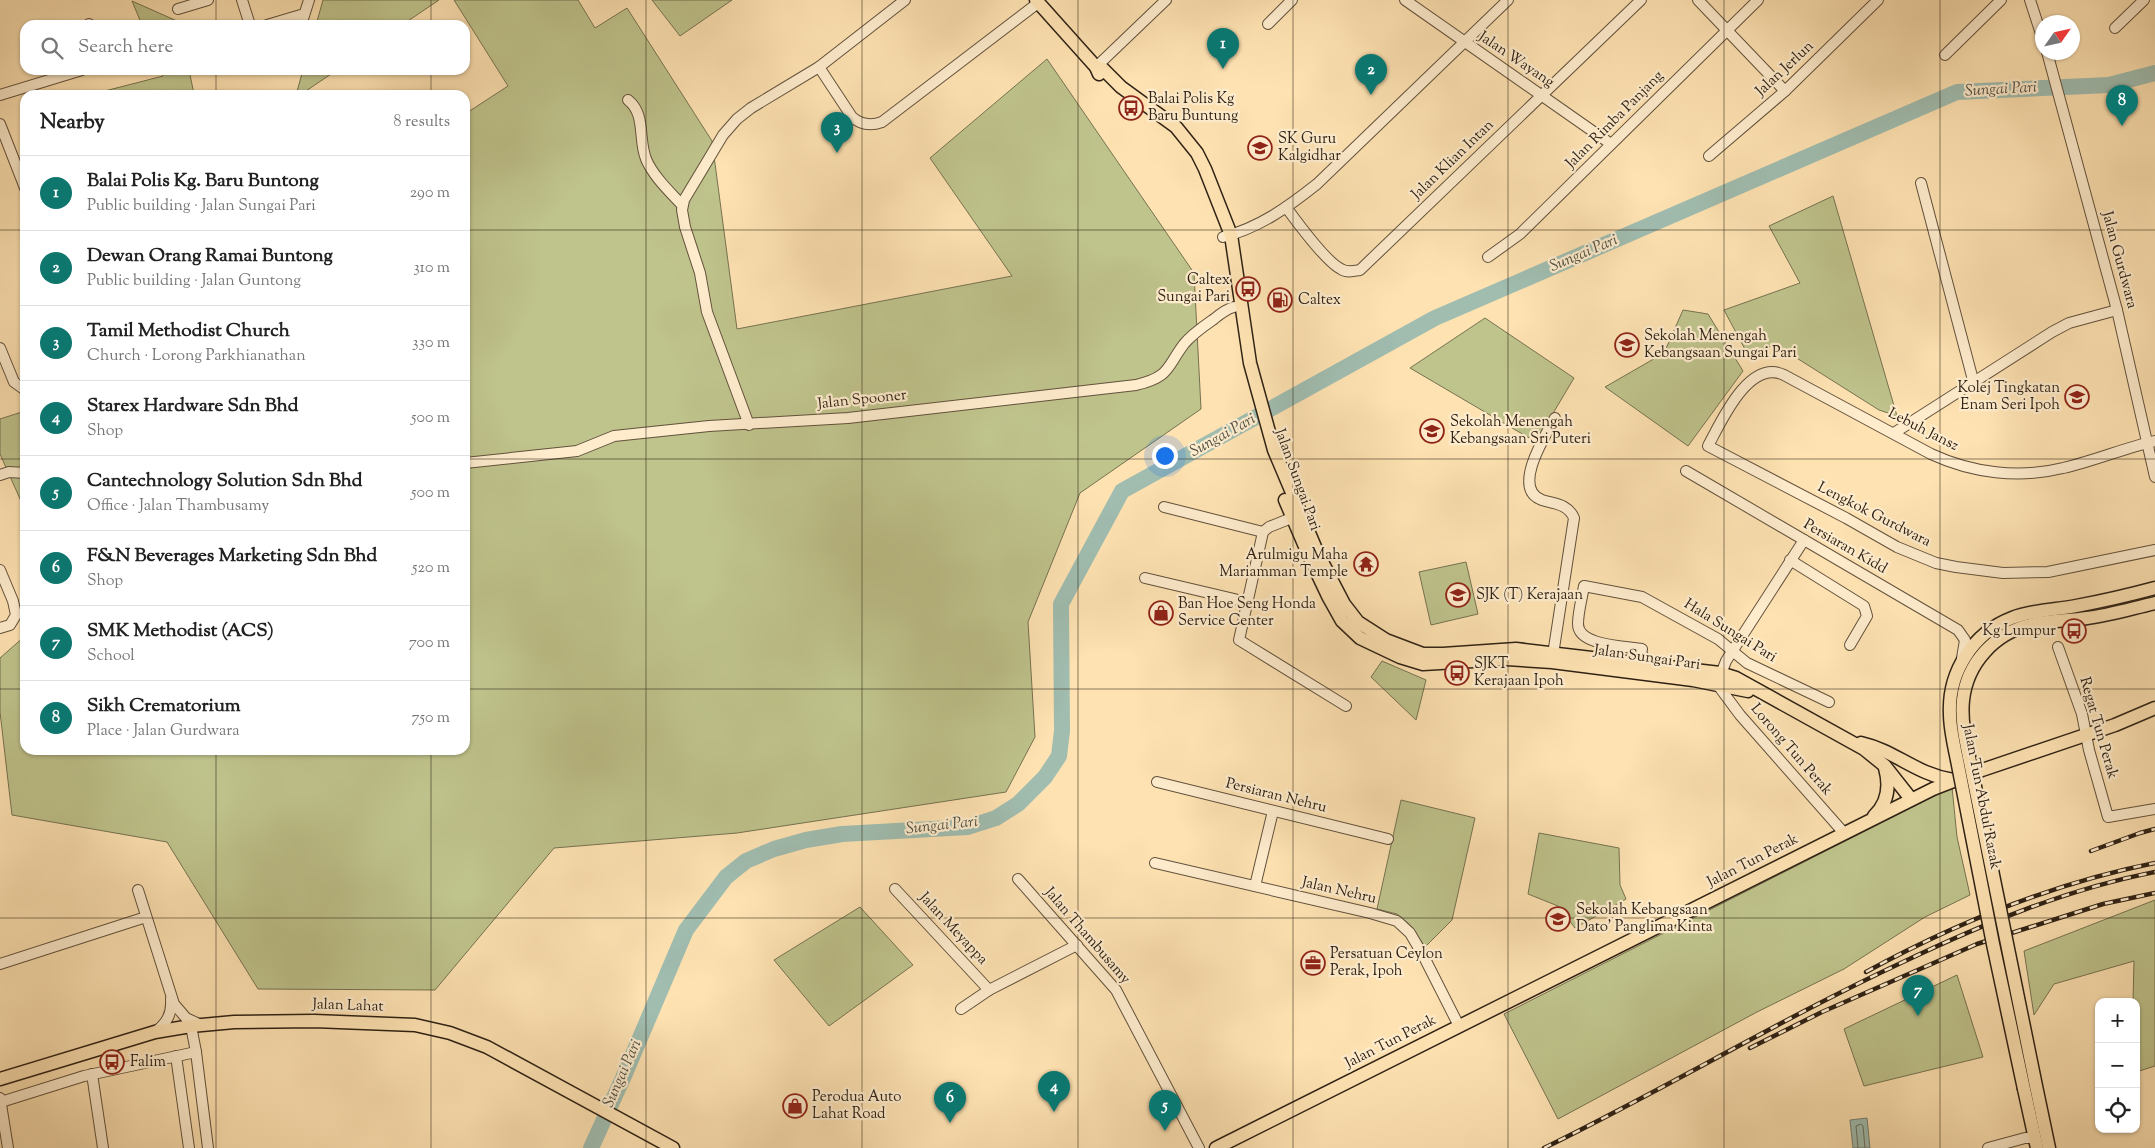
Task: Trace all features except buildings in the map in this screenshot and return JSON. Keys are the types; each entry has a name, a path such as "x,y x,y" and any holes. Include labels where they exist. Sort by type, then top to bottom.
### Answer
{"main road":[{"name":"Jalan Sungai Pari","path":"1037,1 1096,67 1103,69 1121,87 1176,127 1186,138 1205,169 1227,236 1247,363"},
{"name":"Jalan Sungai Pari","path":"1227,236 1234,307 1271,452 1296,516 1350,614 1366,629 1386,640 1423,654 1515,658 1586,656 1648,664 1719,678 1735,687 1773,699 1864,749 1884,766 1911,799"},
{"name":"Jalan Tun Abdul Razak","path":"2048,1148 2030,1088 1963,758 1951,727 1950,702 1954,682 1961,664 1978,639 1989,630 2026,613 2101,601 2155,588"},
{"name":"Jalan Tun Abdul Razak","path":"1963,758 1962,715 1965,687 1976,663 1994,642 2006,634 2031,625 2088,618 2155,603"},
{"name":"Jalan Sungai Pari","path":"1552,657 1719,678"},
{"name":"Jalan Tun Perak","path":"1216,1148 1911,799 1954,780 2086,736 2155,708"},
{"path":"1849,741 1879,747 1927,774 1954,780"},
{"path":"1871,820 1879,812 1888,792 1888,781 1884,766"},
{"name":"Jalan Lahat","path":"0,1079 155,1032 196,1025 234,1022 314,1021 424,1027 450,1033 487,1047 673,1148"},
{"name":"Jalan Tun Abdul Razak","path":"2030,1088 2036,1143"},
{"path":"608,1114 658,1148"}],"street":[{"path":"178,9 208,0"},
{"path":"242,0 248,20"},
{"path":"302,20 309,0"},
{"path":"682,205 723,135 737,118 819,67 905,0"},
{"path":"1096,67 1166,0"},
{"path":"1268,24 1292,0"},
{"name":"Jalan Wayang","path":"1405,0 1611,144"},
{"path":"1227,236 1260,224 1318,184 1508,0"},
{"name":"Jalan Klian Intan","path":"1286,207 1307,235 1340,269 1350,272 1360,270 1641,0"},
{"path":"1698,0 1785,91"},
{"name":"Jalan Rimba Panjang","path":"1488,257 1520,234 1758,0"},
{"name":"Jalan Jerlun","path":"1710,156 1785,91 1878,0"},
{"path":"1945,55 2001,0"},
{"path":"2030,0 2035,15"},
{"path":"2115,28 2144,0"},
{"path":"819,67 852,117 858,122 874,124 882,122 1037,1"},
{"path":"284,20 304,14"},
{"name":"Jalan Gurdwara","path":"2049,60 2151,442 2155,478"},
{"path":"0,95 66,75"},
{"path":"628,100 638,112 647,160 668,190 682,205 687,236 700,273 707,312 749,424"},
{"path":"0,124 20,175"},
{"path":"1921,183 1973,380"},
{"name":"Jalan Spooner","path":"470,462 577,451 614,436 709,426 857,417 1150,382 1160,377 1169,369 1184,344 1197,331 1222,312 1234,307"},
{"path":"1894,433 1973,380 2061,327 2117,310"},
{"path":"0,348 14,382 20,386"},
{"name":"Lebuh Jansz","path":"1708,446 1729,409 1755,377 1766,371 1779,372 1945,460 1978,470 2033,473 2062,469 2151,442"},
{"path":"1552,657 1574,518 1568,508 1540,499 1532,494 1528,475 1544,436 1555,418"},
{"name":"Lengkok Gurdwara","path":"1708,446 1846,518 1897,547 1936,563 1956,568 2003,573 2048,572 2155,550"},
{"name":"Persiaran Kidd","path":"1686,470 1958,630 1964,637 1965,643 1961,664"},
{"path":"0,475 9,472 20,472"},
{"path":"1164,507 1263,532"},
{"path":"1296,516 1269,527 1263,532 1238,640 1346,706"},
{"path":"1719,678 1732,651 1804,540"},
{"path":"1790,560 1864,606 1867,616 1850,645"},
{"path":"0,570 13,601 16,615 10,625 0,628"},
{"path":"1145,578 1247,602"},
{"name":"Hala Sungai Pari","path":"1589,641 1581,635 1578,626 1584,586 1642,597 1718,639 1747,663 1829,702"},
{"path":"1586,656 1589,641 1642,649 1641,653 1648,664"},
{"name":"Regat Tun Perak","path":"2058,647 2082,714 2089,750 2108,817 2155,809"},
{"name":"Lorong Tun Perak","path":"1719,678 1740,715 1844,834"},
{"name":"Persiaran Nehru","path":"1157,782 1388,838"},
{"path":"1255,886 1273,811"},
{"name":"Jalan Nehru","path":"1155,863 1397,921 1410,933 1416,942 1459,1026"},
{"name":"Jalan Thambusamy","path":"1018,879 1122,999 1199,1148"},
{"name":"Jalan Meyappa","path":"895,889 989,990"},
{"path":"138,890 172,1006 164,1026 155,1032"},
{"path":"0,964 146,917"},
{"path":"961,1009 989,990 1077,945"},
{"path":"170,996 186,1018 196,1025 196,1052 208,1148"},
{"path":"8,1148 1,1100 92,1074 196,1052"},
{"path":"176,1056 189,1148"},
{"path":"92,1074 103,1148"},
{"path":"1988,1148 2025,1138 2036,1143"}],"green space":[{"path":"323,0 439,0 409,20 317,20"},
{"path":"454,0 578,0 595,28 627,8 712,141 737,329 1012,276 930,158 1047,59 1194,273 1201,409 1080,493 1028,622 1035,737 1006,792 737,833 554,848 435,990 258,989 167,842 12,815 0,712 0,658 20,640 20,755 470,755 470,111 508,86 470,25 470,20 467,20"},
{"path":"652,0 732,0 680,36"},
{"path":"132,1 175,20 140,20"},
{"path":"190,75 193,90 109,90 163,76"},
{"path":"302,75 330,75 307,90 297,90"},
{"path":"1833,196 1897,416 1879,410 1776,345 1747,353 1724,310 1800,283 1769,226"},
{"path":"1683,310 1708,314 1743,371 1688,446 1605,387 1664,353"},
{"path":"1485,318 1574,378 1536,442 1410,368"},
{"path":"20,413 20,499 0,454 0,419"},
{"path":"1466,562 1478,614 1431,625 1419,572"},
{"path":"1382,661 1426,680 1416,720 1371,677"},
{"path":"1952,787 1957,837 1970,895 1925,917 1844,969 1757,1012 1558,1119 1504,1014"},
{"path":"1401,800 1475,818 1452,920 1425,947 1411,926 1397,914 1377,909"},
{"path":"1539,833 1619,848 1620,885 1626,899 1575,928 1558,906 1528,894"},
{"path":"2155,900 2155,1066 2140,1071 2140,998 2133,998 2134,961 2054,984 2034,1015 2024,951"},
{"path":"860,907 913,965 829,1026 774,960"},
{"path":"1957,975 1983,1057 1864,1086 1844,1029"}],"water":[{"path":"1867,1118 1870,1148 1853,1148 1850,1120"}],"waterway":[{"name":"Sungai Pari","path":"591,1148 686,930 726,877 746,861 774,849 806,840 842,834 968,827 996,818 1018,804 1045,777 1059,756 1062,731 1061,604 1122,491 1435,318 1957,92 2109,85 2155,73"}],"railway":[{"path":"2091,851 2155,829"},
{"path":"1866,972 1970,921 2043,893 2117,871 2155,863"},
{"path":"1544,1148 1812,1007 1933,948 1995,921 2058,898 2122,879 2155,872"},
{"path":"1750,1048 1822,1012 1977,944 2103,904 2155,893"}],"place":[{"name":"Balai Polis Kg. Baru Buntong","path":"1223,69"},
{"name":"Dewan Orang Ramai Buntong","path":"1371,95"},
{"name":"Balai Polis Kg Baru Buntung","path":"1131,108"},
{"name":"Sikh Crematorium","path":"2122,126"},
{"name":"SK Guru Kalgidhar","path":"1260,148"},
{"name":"Tamil Methodist Church","path":"837,153"},
{"name":"Caltex Sungai Pari","path":"1248,289"},
{"name":"Caltex","path":"1280,300"},
{"name":"Sekolah Menengah Kebangsaan Sungai Pari","path":"1627,345"},
{"name":"Kolej Tingkatan Enam Seri Ipoh","path":"2077,397"},
{"name":"Sekolah Menengah Kebangsaan Sri Puteri","path":"1432,431"},
{"name":"Arulmigu Maha Mariamman Temple","path":"1366,564"},
{"name":"SJK (T) Kerajaan","path":"1458,595"},
{"name":"Ban Hoe Seng Honda Service Center","path":"1161,613"},
{"name":"Kg Lumpur","path":"2074,631"},
{"name":"SJKT Kerajaan Ipoh","path":"1457,673"},
{"name":"Sekolah Kebangsaan Dato' Panglima Kinta","path":"1558,919"},
{"name":"Persatuan Ceylon Perak, Ipoh","path":"1313,963"},
{"name":"SMK Methodist (ACS)","path":"1918,1016"},
{"name":"Falim","path":"112,1062"},
{"name":"Perodua Auto Lahat Road","path":"795,1106"},
{"name":"Starex Hardware Sdn Bhd","path":"1054,1112"},
{"name":"F&N Beverages Marketing Sdn Bhd","path":"950,1123"},
{"name":"Cantechnology Solution Sdn Bhd","path":"1165,1131"}]}
